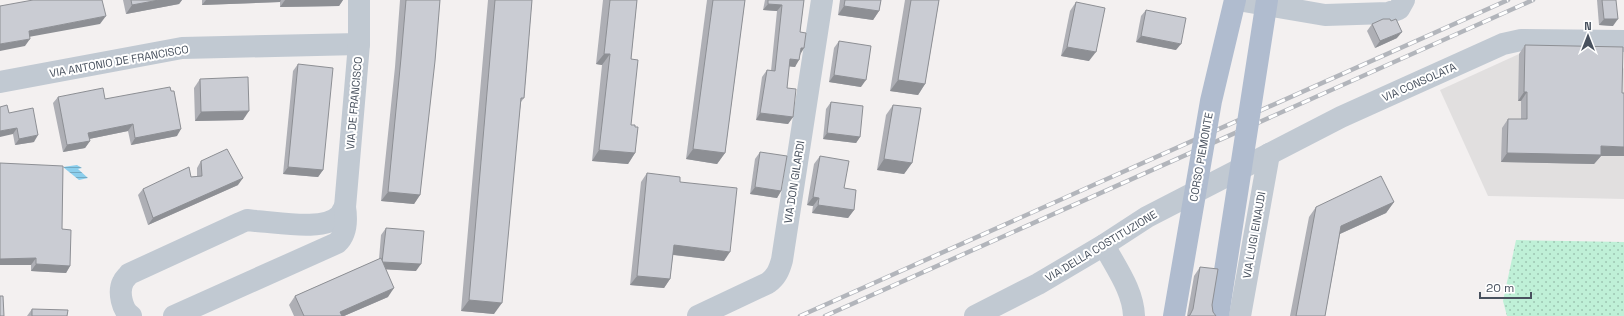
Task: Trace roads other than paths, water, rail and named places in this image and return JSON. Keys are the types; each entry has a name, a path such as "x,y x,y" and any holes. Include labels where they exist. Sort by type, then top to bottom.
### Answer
{"main road":[{"name":"CORSO PIEMONTE","path":"1174,316 1211,101 1236,0"},
{"path":"1218,316 1276,2"}],"street":[{"name":"VIA DE FRANCISCO","path":"174,316 336,243 341,239 347,221 345,207 359,44 360,0"},
{"name":"VIA DON GILARDI","path":"698,316 768,283 779,271 782,260 822,0"},
{"path":"1236,0 1276,2 1325,15 1388,13 1399,9 1404,0"},
{"name":"VIA CONSOLATA","path":"1228,175 1341,116 1503,44 1521,40 1624,41"},
{"name":"VIA ANTONIO DE FRANCISCO","path":"0,82 182,48 359,44"},
{"name":"VIA LUIGI EINAUDI","path":"1240,316 1269,154"},
{"name":"VIA DELLA COSTITUZIONE","path":"975,316 1038,284 1104,246 1147,217 1228,175"},
{"path":"131,316 126,313 120,292 123,282 129,274 240,223 252,221 315,225 326,223 340,216 345,207"},
{"path":"1104,246 1128,288 1132,299 1134,316"}],"water":[{"path":"77,165 82,168 78,169 88,178 79,180 63,167"}],"railway":[{"path":"800,316 1508,0"},
{"path":"825,316 1533,0"}]}
